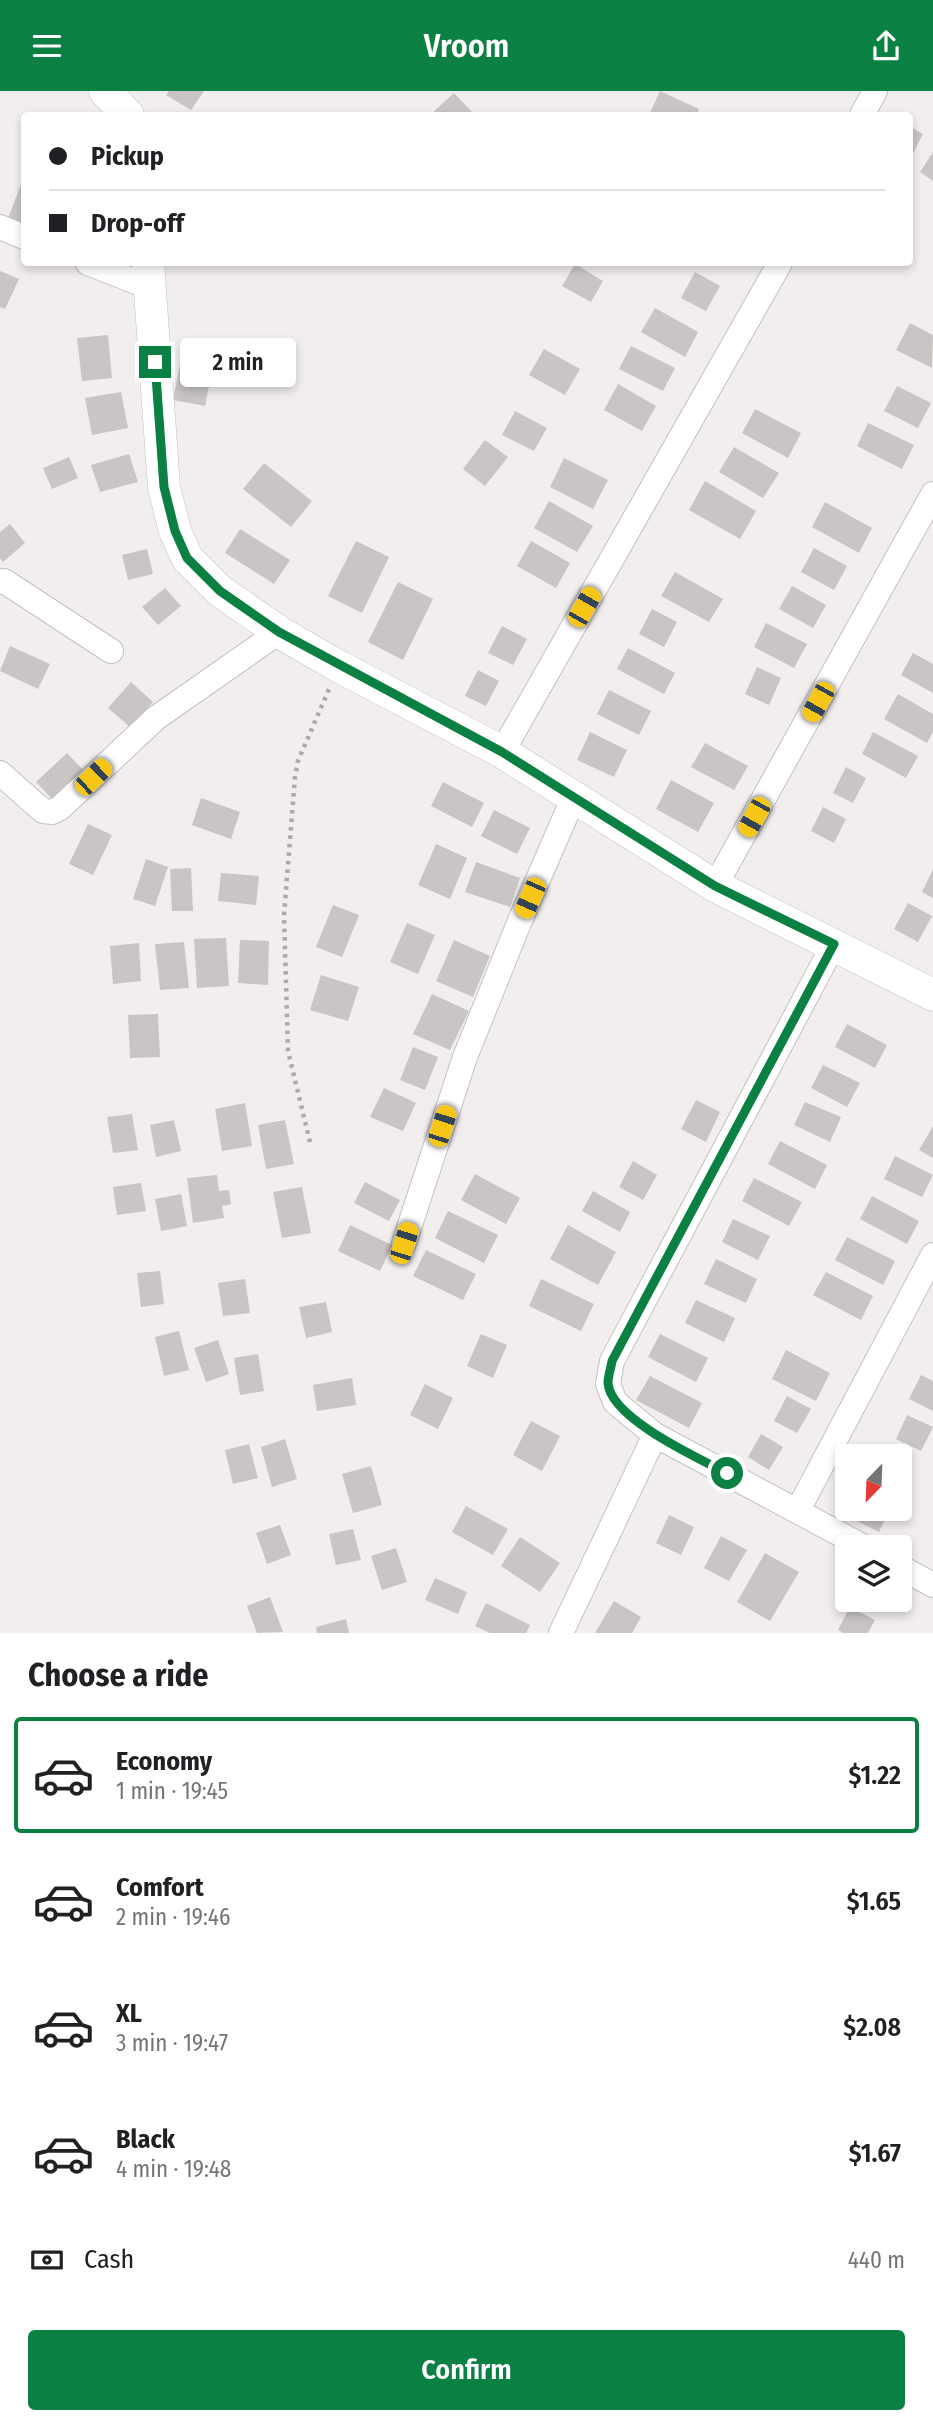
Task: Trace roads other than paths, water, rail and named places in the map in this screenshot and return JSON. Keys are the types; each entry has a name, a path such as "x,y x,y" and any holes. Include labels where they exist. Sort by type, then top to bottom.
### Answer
{"street":[{"path":"105,91 125,112"},
{"path":"864,112 875,91"},
{"path":"0,227 21,236"},
{"path":"103,266 148,275 164,487 175,531 187,558 220,591 279,632 338,666 502,752 715,886 933,995"},
{"path":"502,752 778,266"},
{"path":"715,886 933,494"},
{"path":"0,582 4,581 111,651"},
{"path":"0,773 43,811 52,812 60,808 156,718 279,632"},
{"path":"404,1243 465,1056 573,799"},
{"path":"834,944 612,1361 608,1384 615,1402 655,1435 843,1535"},
{"path":"798,1510 933,1255"},
{"path":"561,1633 655,1435"},
{"path":"912,1574 933,1585"}]}
